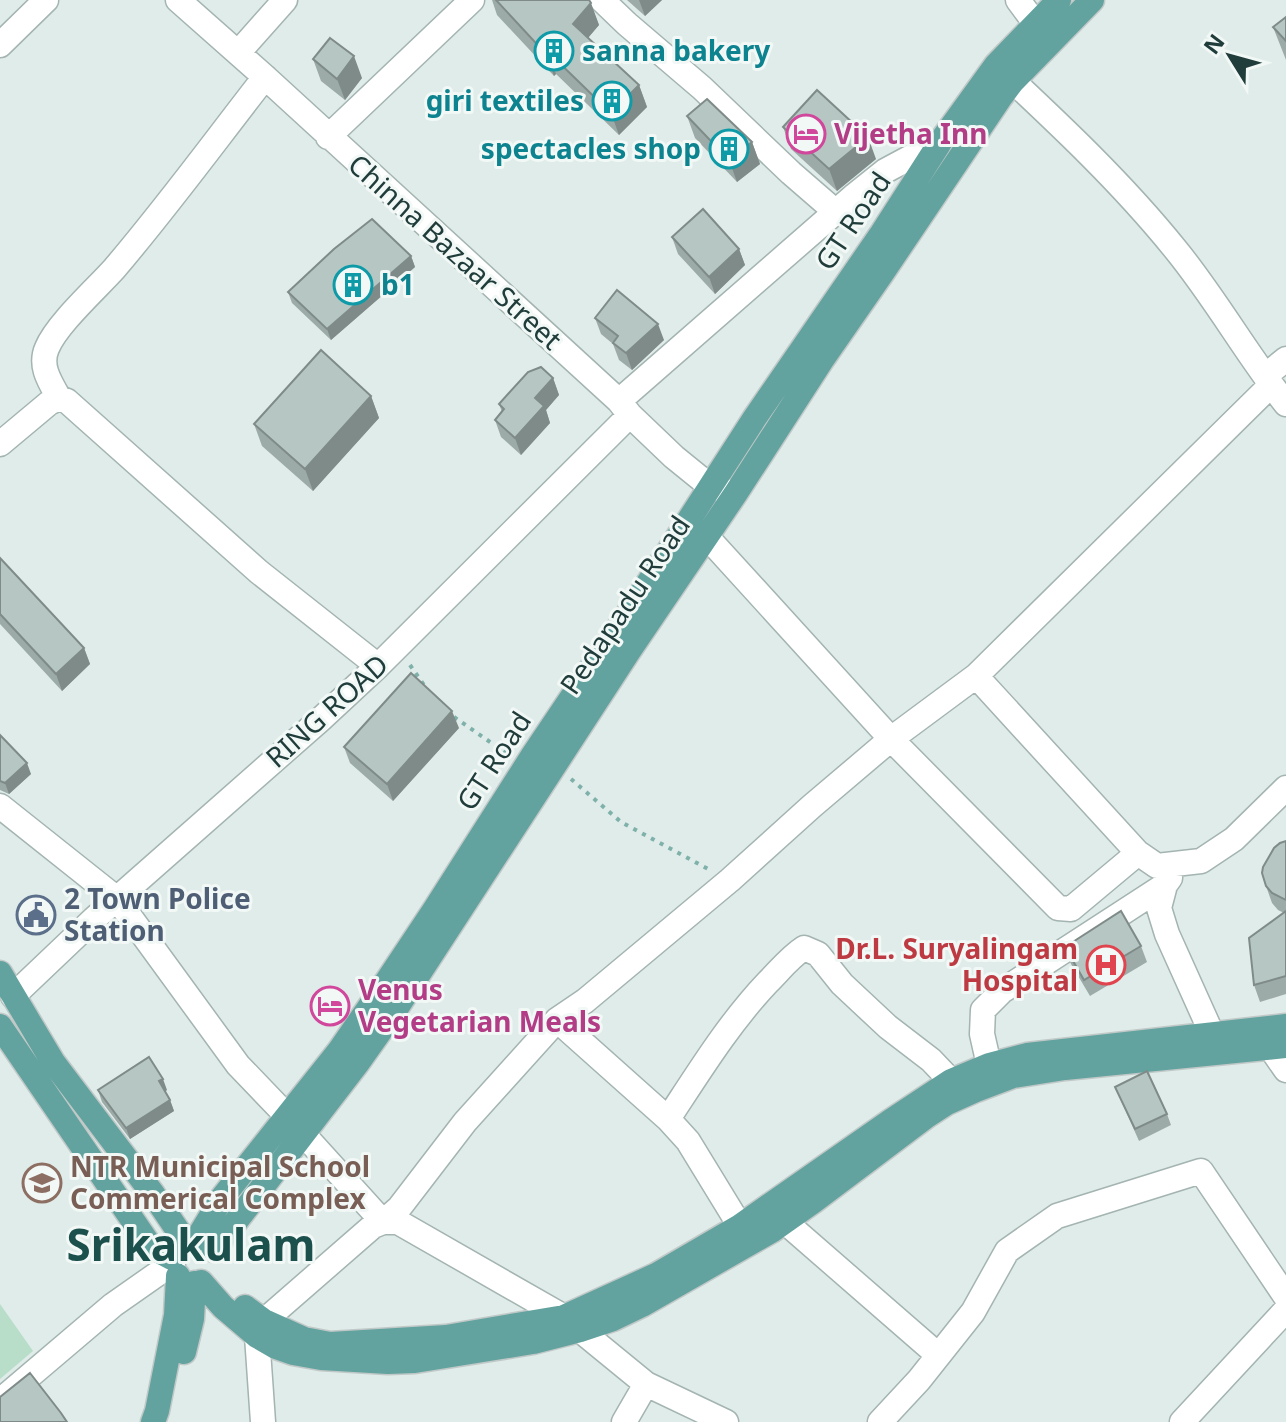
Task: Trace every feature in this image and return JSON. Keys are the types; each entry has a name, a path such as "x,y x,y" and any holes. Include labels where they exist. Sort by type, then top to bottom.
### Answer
{"main road":[{"name":"GT Road","path":"192,1263 222,1198 339,1051 435,909 544,760 754,419 941,141 1005,73 1035,23 1059,0"},
{"name":"Pedapadu Road","path":"192,1263 304,1135 396,1009 544,760 629,651 707,537 969,142 1005,73 1092,0"},
{"path":"0,973 53,1062 153,1194 192,1263 223,1307 261,1328 276,1347 293,1353 388,1362 415,1361 533,1342 572,1323 740,1226 814,1201 947,1103 1013,1076 1278,1046"},
{"path":"0,1026 151,1247 192,1263"},
{"path":"572,1323 613,1319 773,1230 777,1213 889,1122 951,1081 989,1065 1027,1055 1286,1026"},
{"path":"155,1416 176,1315 192,1263"}],"street":[{"path":"0,45 46,0"},
{"name":"Chinna Bazaar Street","path":"178,0 674,457 711,487 736,493"},
{"path":"238,53 285,0"},
{"path":"328,137 472,0"},
{"path":"602,0 836,212"},
{"path":"1018,0 1035,23"},
{"path":"1005,73 1090,154 1177,251 1274,389"},
{"path":"265,77 115,267 57,332 47,347 44,361 46,375 59,398 74,406 259,572 378,666"},
{"name":"RING ROAD","path":"13,996 378,666 624,408 836,212 885,171 941,141"},
{"path":"263,1422 261,1328 373,1226 383,1222 399,1208 465,1122 557,1020 585,1001 730,880 891,739 976,676 1274,389 1286,359"},
{"path":"0,444 36,412 59,398"},
{"path":"707,537 891,739 1058,908 1071,909 1138,853"},
{"path":"976,676 1138,853 1157,866 1201,861 1234,839 1286,788"},
{"path":"0,806 117,899 238,1065 383,1222 398,1222 572,1323 646,1384 726,1422"},
{"path":"989,1065 982,1034 983,1010 1002,991 1165,885 1181,864"},
{"path":"1165,885 1159,908 1167,934 1212,1034"},
{"path":"668,1119 747,1004 793,955 804,948 818,954 842,984 951,1081"},
{"path":"557,1020 668,1119 688,1141 740,1226"},
{"path":"1278,1046 1286,1070"},
{"path":"880,1422 919,1380 973,1312 1007,1251 1057,1216 1201,1171 1286,1297"},
{"path":"777,1213 938,1355"},
{"path":"0,1401 113,1305 192,1263"},
{"path":"1182,1422 1286,1310"},
{"path":"624,1422 646,1384"}],"path":[{"path":"397,647 430,693"},
{"path":"447,710 506,753 544,760 621,822 730,880"}],"green space":[{"path":"0,1304 33,1351 0,1379"}],"building":[{"path":"496,0 589,0 591,3 573,24 639,85 611,113 548,52 546,54"},
{"path":"1286,17 1286,41 1273,27"},
{"path":"330,38 354,56 337,79 313,59"},
{"path":"817,90 868,137 829,169 783,127"},
{"path":"707,99 752,142 729,160 687,116"},
{"path":"703,209 739,249 709,277 672,237"},
{"name":"b1","path":"372,219 411,256 327,329 288,292"},
{"path":"617,290 658,324 626,353 613,343 618,336 595,318"},
{"path":"321,350 371,396 305,469 254,424"},
{"path":"541,367 553,378 535,398 544,406 515,438 495,420 504,409 499,404 528,372"},
{"path":"0,558 84,648 56,674 0,614"},
{"path":"411,673 452,711 387,784 344,747"},
{"path":"0,735 27,763 5,783 0,781"},
{"path":"1286,841 1286,900 1272,893 1262,873 1274,848"},
{"path":"1121,911 1141,946 1084,980 1065,947"},
{"path":"1286,911 1286,976 1254,985 1249,938"},
{"path":"149,1057 163,1079 159,1081 170,1100 126,1128 98,1090"},
{"path":"1147,1071 1167,1114 1135,1129 1115,1087"},
{"path":"30,1373 67,1422 0,1422 0,1397"}],"place":[{"name":"sanna bakery","path":"554,51"},
{"name":"giri textiles","path":"612,101"},
{"name":"Vijetha Inn","path":"806,134"},
{"name":"spectacles shop","path":"729,149"},
{"name":"b1","path":"353,285"},
{"name":"2 Town Police Station","path":"36,915"},
{"name":"Dr.L. Suryalingam Hospital","path":"1106,965"},
{"name":"Venus Vegetarian Meals","path":"330,1006"},
{"name":"NTR Municipal School Commerical Complex","path":"42,1183"}],"district":[{"name":"Srikakulam","path":"191,1246"}]}
